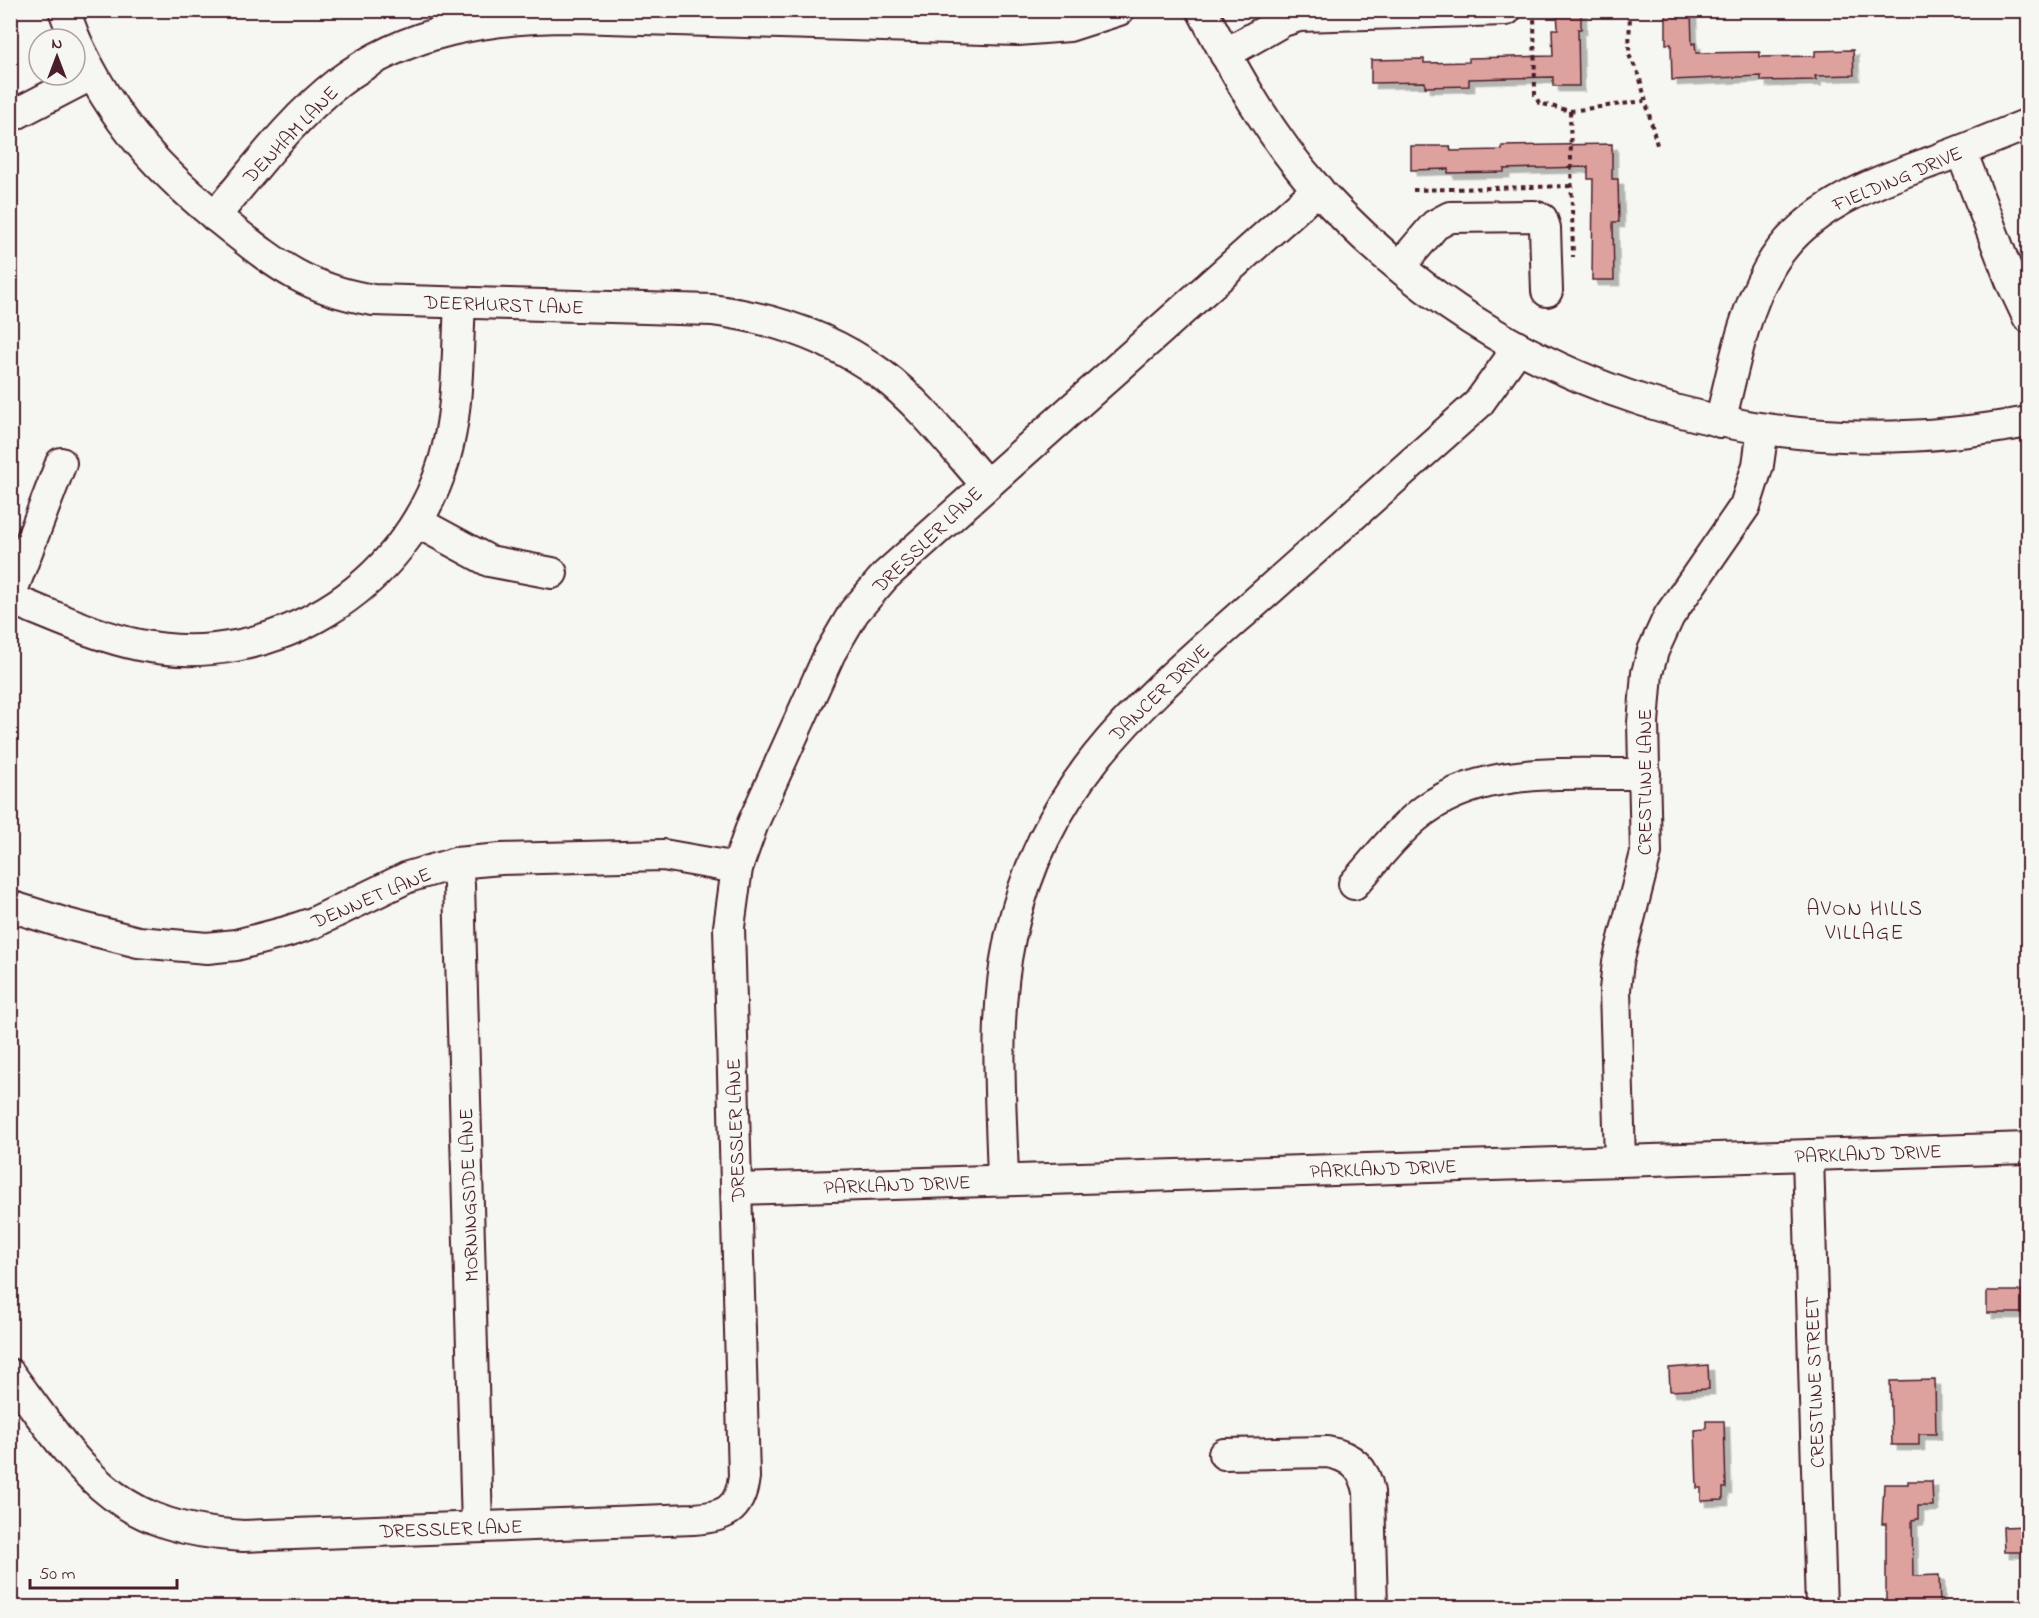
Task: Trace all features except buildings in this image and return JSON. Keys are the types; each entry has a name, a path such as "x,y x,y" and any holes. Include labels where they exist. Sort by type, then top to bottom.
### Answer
{"street":[{"name":"DEERHURST LANE","path":"64,10 70,27"},
{"name":"DENHAM LANE","path":"215,216 285,133 339,82 388,53 445,31 473,24 503,19 552,17 1018,30 1069,26 1119,10"},
{"path":"1202,10 1225,54 1271,127 1318,189 1400,266 1453,307 1518,348 1602,386 1642,400 1720,422 1763,429 1839,438 1904,437 1954,434 2028,422"},
{"path":"1225,54 1283,21 1299,16 1506,10"},
{"name":"DEERHURST LANE","path":"87,66 125,128 147,156 215,216 297,278 326,290 373,300 712,310 785,326 827,342 882,375 921,411 985,483"},
{"path":"10,117 91,75"},
{"name":"FIELDING DRIVE","path":"1720,422 1753,302 1768,269 1790,240 1820,211 1849,194 2028,124"},
{"path":"1961,151 2011,281 2028,318"},
{"name":"DRESSLER LANE","path":"10,1374 82,1469 120,1501 161,1523 196,1533 243,1536 714,1518 729,1511 738,1502 744,1477 729,927 737,868 743,848 771,783 830,653 854,612 897,563 1318,189"},
{"path":"1400,266 1435,225 1450,217 1534,216 1542,219 1545,228 1547,291"},
{"path":"61,463 10,597 138,645 200,650 241,645 292,630 346,599 387,562 417,522 437,482 450,439 460,303"},
{"name":"DANCER DRIVE","path":"1003,1180 999,1046 1005,969 1026,883 1048,832 1072,788 1138,707 1478,404 1518,348"},
{"name":"CRESTLINE LANE","path":"1620,1160 1615,990 1624,935 1644,868 1646,836 1644,700 1653,651 1679,600 1735,524 1745,506 1758,465 1763,429"},
{"path":"417,522 489,561 552,573"},
{"path":"1354,884 1417,817 1454,794 1488,783 1520,777 1645,774"},
{"name":"DENNET LANE","path":"10,906 67,924 138,942 187,948 226,946 264,939 304,926 408,877 456,863 501,859 663,855 737,868"},
{"name":"MORNINGSIDE LANE","path":"456,863 459,885 477,1527"},
{"name":"PARKLAND DRIVE","path":"737,1189 2028,1148"},
{"name":"CRESTLINE STREET","path":"1808,1156 1821,1608"},
{"path":"1224,1455 1327,1452 1340,1454 1360,1468 1369,1492 1372,1608"}],"path":[{"path":"1534,10 1535,95 1539,103 1570,111 1644,101"},
{"path":"1630,10 1629,55 1639,75 1657,145"},
{"path":"1570,111 1573,263"},
{"path":"1413,190 1572,186"}],"district":[{"name":"AVON HILLS VILLAGE","path":"1865,920"}]}
